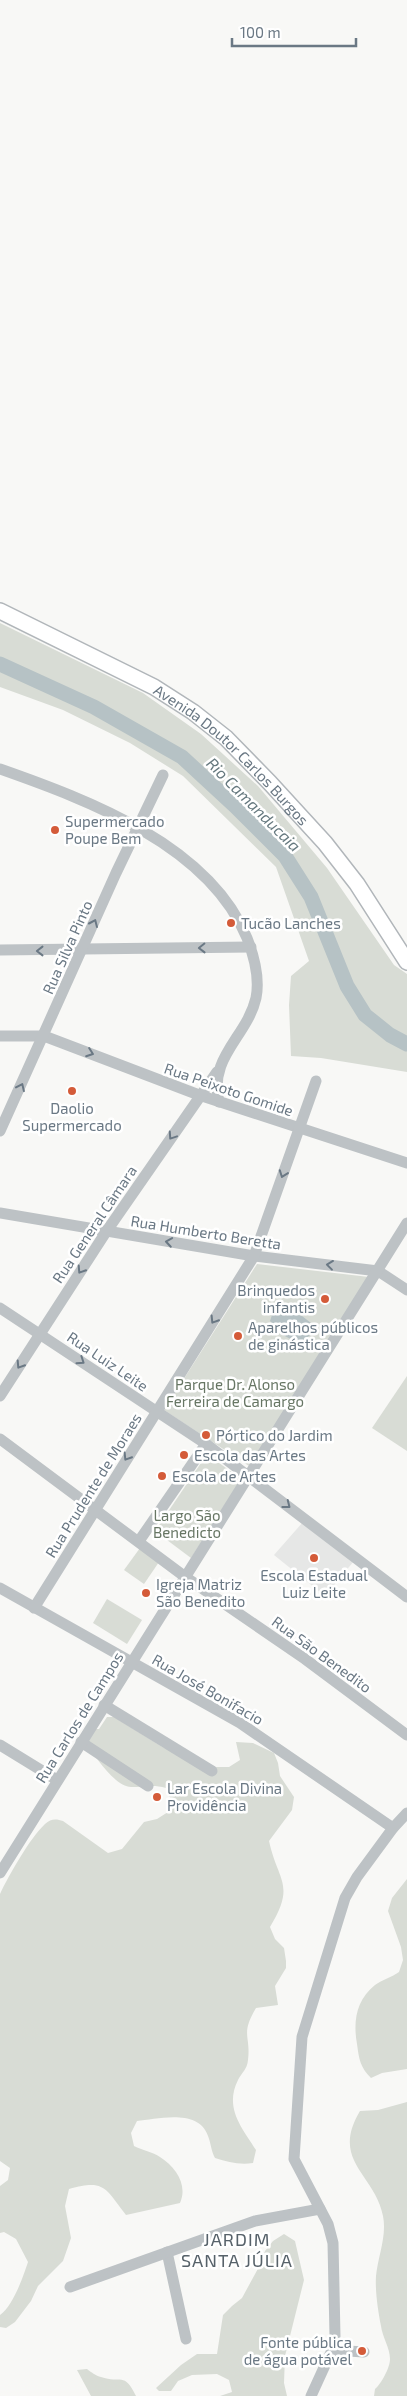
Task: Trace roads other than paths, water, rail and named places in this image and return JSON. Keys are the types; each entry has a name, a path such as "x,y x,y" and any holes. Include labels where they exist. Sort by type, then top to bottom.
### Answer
{"main road":[{"name":"Avenida Doutor Carlos Burgos","path":"0,611 154,687 186,707 226,738 265,776 325,843 356,884 407,962"}],"street":[{"name":"Rua General Câmara","path":"0,769 94,805 137,827 169,848 204,876 226,900 241,924 251,947 257,980 256,998 217,1072 106,1232 0,1396"},
{"name":"Rua Silva Pinto","path":"0,1131 137,827 163,775"},
{"path":"0,950 251,947"},
{"path":"0,1036 44,1036"},
{"name":"Rua Peixoto Gomide","path":"44,1036 199,1096 407,1163"},
{"path":"217,1072 216,1089 219,1102"},
{"name":"Rua Prudente de Moraes","path":"34,1608 254,1256 316,1081"},
{"name":"Rua Humberto Beretta","path":"0,1213 254,1256 378,1271"},
{"path":"248,1475 407,1223"},
{"path":"378,1271 407,1290"},
{"name":"Rua Luiz Leite","path":"0,1308 206,1444 407,1598"},
{"name":"Rua São Benedito","path":"0,1439 140,1541 184,1576 305,1659 407,1735"},
{"path":"140,1541 206,1444"},
{"name":"Rua Carlos de Campos","path":"0,1873 248,1475"},
{"name":"Rua José Bonifacio","path":"0,1588 240,1723 393,1828"},
{"path":"104,1706 212,1771"},
{"path":"81,1742 148,1786"},
{"path":"0,1745 57,1780"},
{"path":"311,2396 332,2350 335,2336 334,2243 328,2224 294,2159 302,2036 345,1898 357,1877 393,1828 407,1813"},
{"path":"70,2287 255,2221 320,2209"},
{"path":"167,2252 186,2339"},
{"path":"332,2350 364,2352"}],"waterway":[{"name":"Rio Camanducaia","path":"0,664 94,707 182,757 235,806 285,856 311,897 347,986 365,1015 390,1035 407,1044"}],"place":[{"name":"Supermercado Poupe Bem","path":"55,830"},
{"name":"Tucão Lanches","path":"231,923"},
{"name":"Daolio Supermercado","path":"72,1091"},
{"name":"Brinquedos infantis","path":"325,1299"},
{"name":"Aparelhos públicos de ginástica","path":"238,1336"},
{"name":"Pórtico do Jardim","path":"206,1435"},
{"name":"Escola das Artes","path":"184,1455"},
{"name":"Escola de Artes","path":"162,1476"},
{"name":"Escola Estadual Luiz Leite","path":"314,1558"},
{"name":"Igreja Matriz São Benedito","path":"146,1593"},
{"name":"Lar Escola Divina Providência","path":"157,1797"},
{"name":"Fonte pública de água potável","path":"362,2351"}],"district":[{"name":"JARDIM SANTA JÚLIA","path":"237,2249"}],"park label":[{"name":"Parque Dr. Alonso Ferreira de Camargo","path":"235,1392"},
{"name":"Largo São Benedicto","path":"187,1524"}]}
